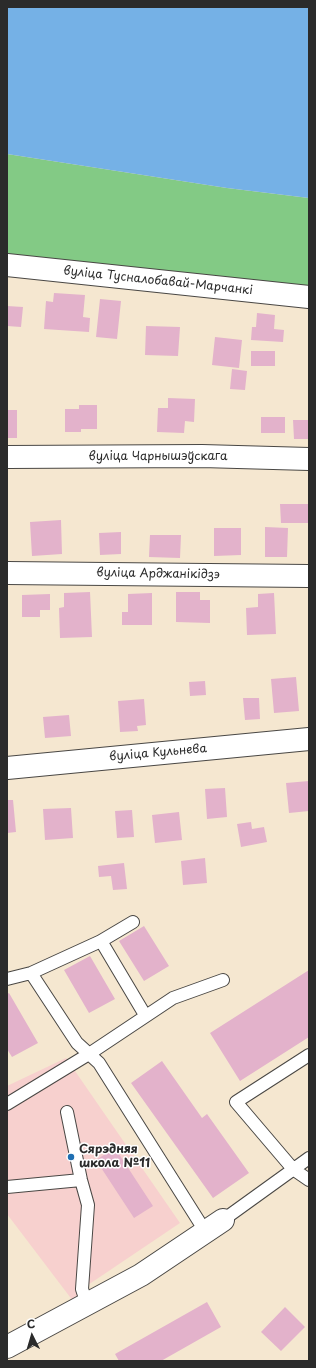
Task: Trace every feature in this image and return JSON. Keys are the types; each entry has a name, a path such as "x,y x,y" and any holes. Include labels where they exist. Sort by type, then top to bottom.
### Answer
{"street":[{"name":"вуліца Тусналобавай-Марчанкі","path":"7,265 309,297"},
{"name":"вуліца Чарнышэўскага","path":"7,457 202,456 309,459"},
{"name":"вуліца Арджанікідзэ","path":"7,573 309,576"},
{"name":"вуліца Кульнева","path":"7,768 309,739"},
{"path":"7,1347 141,1275 214,1226"}],"lane":[{"path":"7,979 31,973 101,941 133,922"},
{"path":"101,941 145,1015"},
{"path":"31,973 77,1043 99,1063 214,1226 309,1158"},
{"path":"7,1104 89,1054 145,1015 173,998 223,980"},
{"path":"309,1055 236,1102 293,1169 309,1180"},
{"path":"67,1112 81,1180 88,1205 82,1289 87,1304"},
{"path":"7,1188 81,1180"}],"shaded area":[{"name":"Сярэдняя школа №11","path":"66,1058 180,1223 82,1289 73,1301 7,1214 7,1086"}],"green space":[{"path":"7,154 227,188 309,198 309,288 7,255"}],"water":[{"path":"7,7 309,7 309,198 227,188 7,154"}],"building":[{"path":"54,293 85,295 83,317 90,318 89,332 44,329 46,301 53,302"},
{"path":"100,299 121,301 117,339 96,337"},
{"path":"7,306 23,307 21,327 7,326"},
{"path":"257,313 275,315 274,329 284,330 283,342 251,340 252,327 256,327"},
{"path":"146,326 180,327 178,356 145,355"},
{"path":"215,337 242,340 239,368 212,365"},
{"path":"251,351 275,351 275,366 251,366"},
{"path":"232,369 247,371 245,390 230,389"},
{"path":"168,398 195,399 194,422 185,421 184,433 157,432 158,408 168,408"},
{"path":"79,405 97,405 97,429 81,429 81,432 65,432 65,409 79,409"},
{"path":"7,410 17,410 17,438 7,438"},
{"path":"261,417 285,417 285,433 261,433"},
{"path":"293,420 308,420 308,439 294,439"},
{"path":"280,504 309,504 309,523 281,523"},
{"path":"61,520 62,554 32,556 30,522"},
{"path":"265,527 288,528 287,557 265,557"},
{"path":"214,528 241,528 241,555 214,556"},
{"path":"121,532 121,554 100,555 99,533"},
{"path":"150,535 181,535 180,558 149,557"},
{"path":"90,592 92,637 60,638 59,608 64,607 64,593"},
{"path":"176,592 200,592 200,600 210,600 210,623 176,622"},
{"path":"152,593 152,625 122,625 122,612 128,612 128,594"},
{"path":"274,593 276,634 247,635 246,608 258,607 258,594"},
{"path":"50,594 50,610 40,610 40,617 22,617 22,595"},
{"path":"296,677 299,711 274,713 271,679"},
{"path":"205,681 206,695 190,696 189,682"},
{"path":"243,698 259,698 260,719 245,720"},
{"path":"144,699 146,725 137,726 138,731 120,732 118,701"},
{"path":"69,715 71,736 45,738 43,717"},
{"path":"309,781 309,811 289,813 286,783"},
{"path":"225,788 227,817 207,819 205,789"},
{"path":"7,800 13,800 16,832 7,833"},
{"path":"71,808 73,838 45,840 43,809"},
{"path":"132,810 134,837 117,838 115,811"},
{"path":"179,812 182,840 155,843 152,815"},
{"path":"251,822 252,829 264,827 267,842 241,847 237,824"},
{"path":"205,858 207,883 183,885 181,861"},
{"path":"124,863 127,889 113,890 111,876 99,877 98,866"},
{"path":"144,926 169,966 144,981 119,941"},
{"path":"90,956 115,999 89,1013 64,970"},
{"path":"309,970 309,1037 240,1081 210,1033"},
{"path":"9,993 38,1043 12,1057 7,1049 7,994"},
{"path":"162,1061 202,1118 207,1114 249,1173 213,1198 131,1083"},
{"path":"115,1148 153,1206 134,1218 96,1160"},
{"path":"207,1302 221,1327 161,1361 119,1361 115,1354"},
{"path":"285,1307 305,1327 281,1351 261,1332"}],"place":[{"name":"Сярэдняя школа №11","path":"71,1157"}]}
